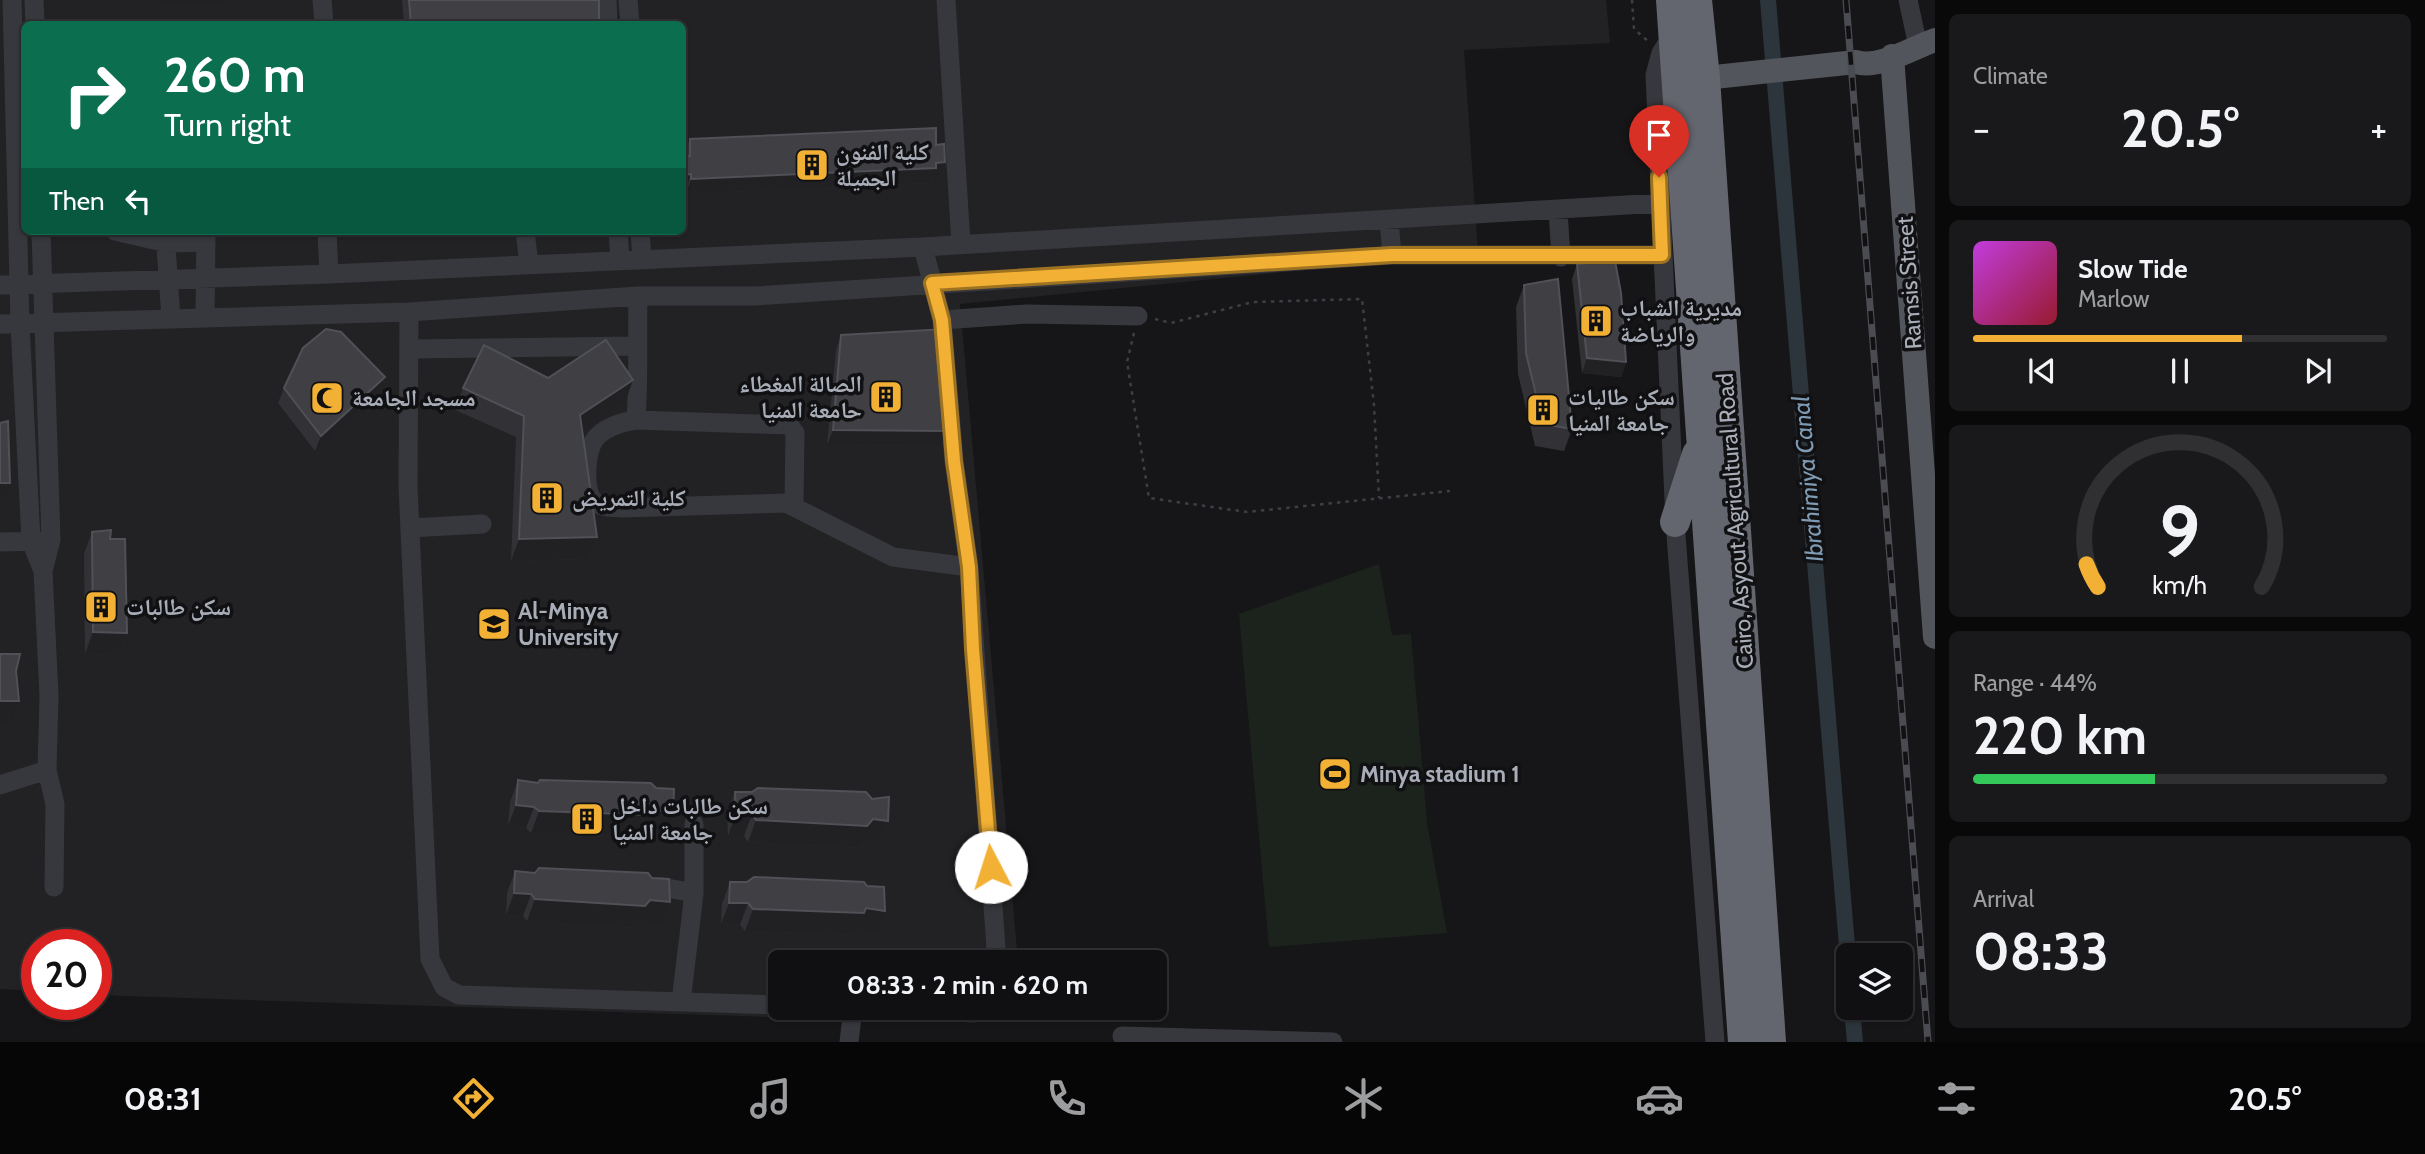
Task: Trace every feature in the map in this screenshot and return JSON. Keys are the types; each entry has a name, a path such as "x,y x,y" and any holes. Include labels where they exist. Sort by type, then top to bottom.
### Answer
{"highway":[{"name":"Cairo, Asyout Agricultural Road","path":"1671,0 1702,440 1723,969 1743,1042"},
{"name":"Cairo, Asyout Agricultural Road","path":"1697,0 1719,76 1771,1042"},
{"path":"1675,522 1702,440"},
{"path":"1723,969 1766,968"}],"main road":[{"path":"1719,76 1856,62 1864,55 1887,52 1892,56 1927,43"},
{"name":"Ramsis Street","path":"1892,56 1935,637"}],"street":[{"path":"12,0 20,284 10,324 41,541 49,696 47,770 55,804 54,887"},
{"path":"34,0 35,21"},
{"path":"322,0 324,21"},
{"path":"607,0 608,21"},
{"path":"628,0 630,21"},
{"path":"946,0 961,244"},
{"path":"1908,0 1927,43"},
{"name":"Cairo, Asyout Agricultural Road","path":"1675,32 1661,53 1655,75 1662,255 1675,522 1723,969 1715,1042"},
{"path":"0,285 328,274 922,247 1660,203"},
{"path":"1558,211 1561,257"},
{"path":"1389,220 1392,255"},
{"path":"41,235 45,322 41,541"},
{"path":"327,235 328,274"},
{"path":"525,235 529,265"},
{"path":"618,235 620,260"},
{"path":"640,235 642,259"},
{"path":"171,318 166,237 205,237 205,316"},
{"path":"922,247 942,320 954,461 969,567 996,950"},
{"path":"10,324 205,316 409,312 638,296 755,296 1392,255 1662,255"},
{"path":"636,420 640,368 636,346 638,296"},
{"path":"409,312 410,528 430,959 444,987 459,995 768,1005"},
{"path":"942,320 1027,314 1139,316"},
{"path":"409,349 636,346"},
{"path":"794,505 794,433 789,425 636,420 622,422 601,434 593,443 588,481 589,495 595,503 621,508 794,505 809,517 893,557 969,567"},
{"path":"410,528 482,524"},
{"path":"0,542 41,541"},
{"path":"0,785 47,770"},
{"path":"681,1002 694,893 694,824"},
{"path":"662,887 694,893"},
{"path":"849,1042 852,1020"},
{"path":"1122,1037 1332,1042"}],"path":[{"path":"1632,0 1634,29"},
{"path":"1379,498 1374,405 1362,299 1253,302 1171,323 1139,316 1127,362 1149,498 1247,512 1450,491"}],"shaded area":[{"name":"Al-Minya University","path":"0,0 1606,0 1610,43 1464,50 1478,253 960,304 1017,950 768,950 768,1017 112,996 112,929 21,929 21,990 0,989"},
{"name":"Minya stadium 1","path":"1379,564 1392,635 1411,634 1427,823 1447,933 1269,947 1239,614"},
{"name":"Al-Minya University","path":"864,1020 1023,1022 895,1021"}],"building":[{"path":"409,0 599,0 599,21 411,21"},
{"name":"كلية الفنون الجميلة","path":"936,128 936,145 944,144 945,162 936,163 936,168 691,179 691,174 686,175 690,139"},
{"name":"مديرية الشباب والرياضة","path":"1615,261 1621,293 1626,362 1587,358 1577,264"},
{"name":"سكن طاليات جامعة المنيا","path":"1558,279 1572,429 1543,424 1526,353 1524,285"},
{"name":"مسجد الجامعة","path":"326,329 341,332 385,377 321,436 284,388 303,348"},
{"name":"الصالة المغطاء حامعة المنيا","path":"946,329 947,431 833,430 841,335"},
{"name":"كلية التمريض","path":"606,340 633,380 580,415 597,537 519,539 524,416 463,388 484,345 548,378"},
{"path":"8,421 10,483 0,483 0,423"},
{"path":"111,530 110,539 125,539 127,633 93,632 92,532"},
{"path":"0,654 20,654 16,671 19,701 0,701"},
{"path":"518,780 538,783 540,780 651,783 656,788 674,789 673,812 655,810 652,815 539,811 534,807 516,805"},
{"path":"758,788 866,792 872,799 889,797 888,821 873,819 867,826 756,820 752,814 736,814 735,792 752,792"},
{"path":"539,868 648,873 652,878 669,879 670,902 650,900 645,906 535,899 531,894 514,893 515,871 535,873"},
{"path":"754,877 864,882 867,886 884,887 885,911 866,908 864,913 753,909 748,903 729,903 730,882 747,882"}],"waterway":[{"name":"Ibrahimiya Canal","path":"1768,0 1847,943"},
{"name":"Ibrahimiya Canal","path":"1853,1020 1855,1042"}],"railway":[{"path":"1846,0 1928,1042"}],"place":[{"name":"كلية الفنون الجميلة","path":"812,165"},
{"name":"مديرية الشباب والرياضة","path":"1596,321"},
{"name":"الصالة المغطاء حامعة المنيا","path":"886,397"},
{"name":"مسجد الجامعة","path":"327,398"},
{"name":"سكن طاليات جامعة المنيا","path":"1543,410"},
{"name":"كلية التمريض","path":"547,498"},
{"name":"سكن طالبات","path":"101,607"},
{"name":"Al-Minya University","path":"494,624"},
{"name":"Minya stadium 1","path":"1335,774"},
{"name":"سكن طالبات داخل جامعة المنيا","path":"587,819"}],"route":[{"path":"991,867 969,567 954,461 942,320 932,283 1392,255 1662,255 1659,177"}]}
